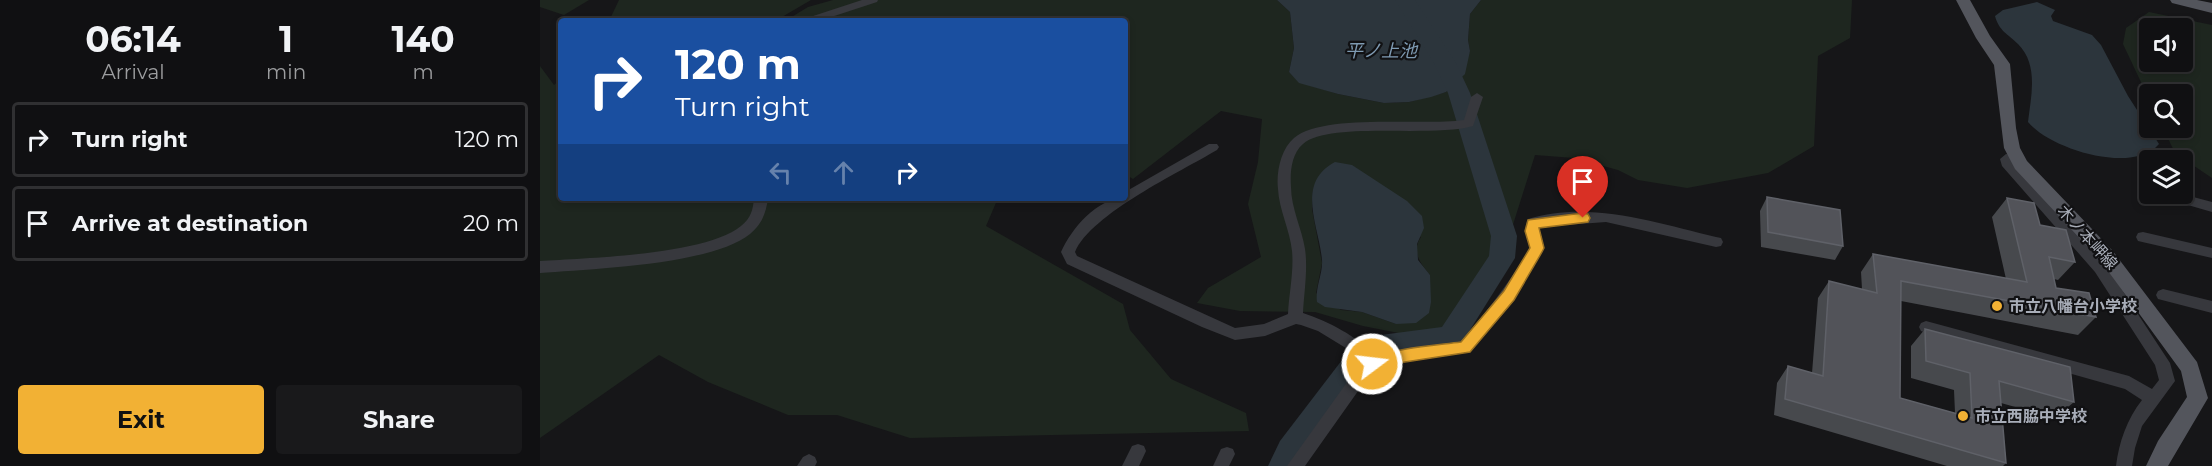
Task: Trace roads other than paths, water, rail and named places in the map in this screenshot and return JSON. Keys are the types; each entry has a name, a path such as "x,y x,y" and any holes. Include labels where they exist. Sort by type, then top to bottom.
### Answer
{"main road":[{"name":"木ノ本岬線","path":"1963,0 1983,38 2002,64 2006,78 2008,128 2012,148 2018,159 2106,255 2190,368 2205,395 2171,439 2157,466"},
{"path":"2177,0 2212,8"}],"street":[{"path":"817,18 873,0"},
{"path":"1295,318 1299,251 1284,189 1286,161 1297,142 1312,133 1336,129 1445,127 1469,123 1477,97"},
{"path":"1128,196 1213,147"},
{"path":"2018,159 2006,159 2006,163 2100,268 2163,363 2167,381 2148,404 2131,433 2124,466"},
{"path":"540,267 661,256 730,240 743,232 758,217 761,201"},
{"path":"1121,201 1086,225 1071,242 1068,252 1072,260 1234,334 1265,330 1295,318 1323,327 1359,349 1372,364"},
{"path":"2193,201 2212,207"},
{"path":"1295,466 1363,372 1372,364 1405,355 1465,348 1509,295 1537,248 1532,231 1533,223 1606,217 1716,242"},
{"path":"2143,237 2212,253"},
{"path":"2163,295 2212,307"},
{"path":"1926,327 2129,383 2154,399"},
{"path":"1130,466 1138,451"}],"water":[{"name":"平ノ上池","path":"1277,0 1481,0 1470,14 1468,40 1470,51 1465,74 1446,92 1409,102 1384,103 1299,83 1289,72 1294,48 1290,12"},
{"path":"2037,2 2055,10 2051,16 2053,21 2092,35 2101,45 2139,113 2139,138 2155,138 2159,144 2151,150 2139,150 2139,155 2112,158 2072,149 2039,132 2028,122 2032,91 2029,61 2018,44 2001,29 1995,16 2003,10"},
{"path":"1335,162 1352,165 1407,201 1422,216 1424,228 1417,244 1418,260 1430,275 1431,302 1429,313 1416,323 1396,324 1362,312 1325,307 1317,302 1322,260 1312,206 1313,193 1316,181 1323,171"}],"waterway":[{"name":"平ノ上池","path":"1373,348 1450,338 1502,258 1504,236 1459,93 1445,63 1405,0"},
{"name":"平ノ上池","path":"1283,466 1291,451 1352,369"}],"place":[{"name":"市立八幡台小学校","path":"1997,306"},
{"name":"市立西脇中学校","path":"1963,416"}]}
